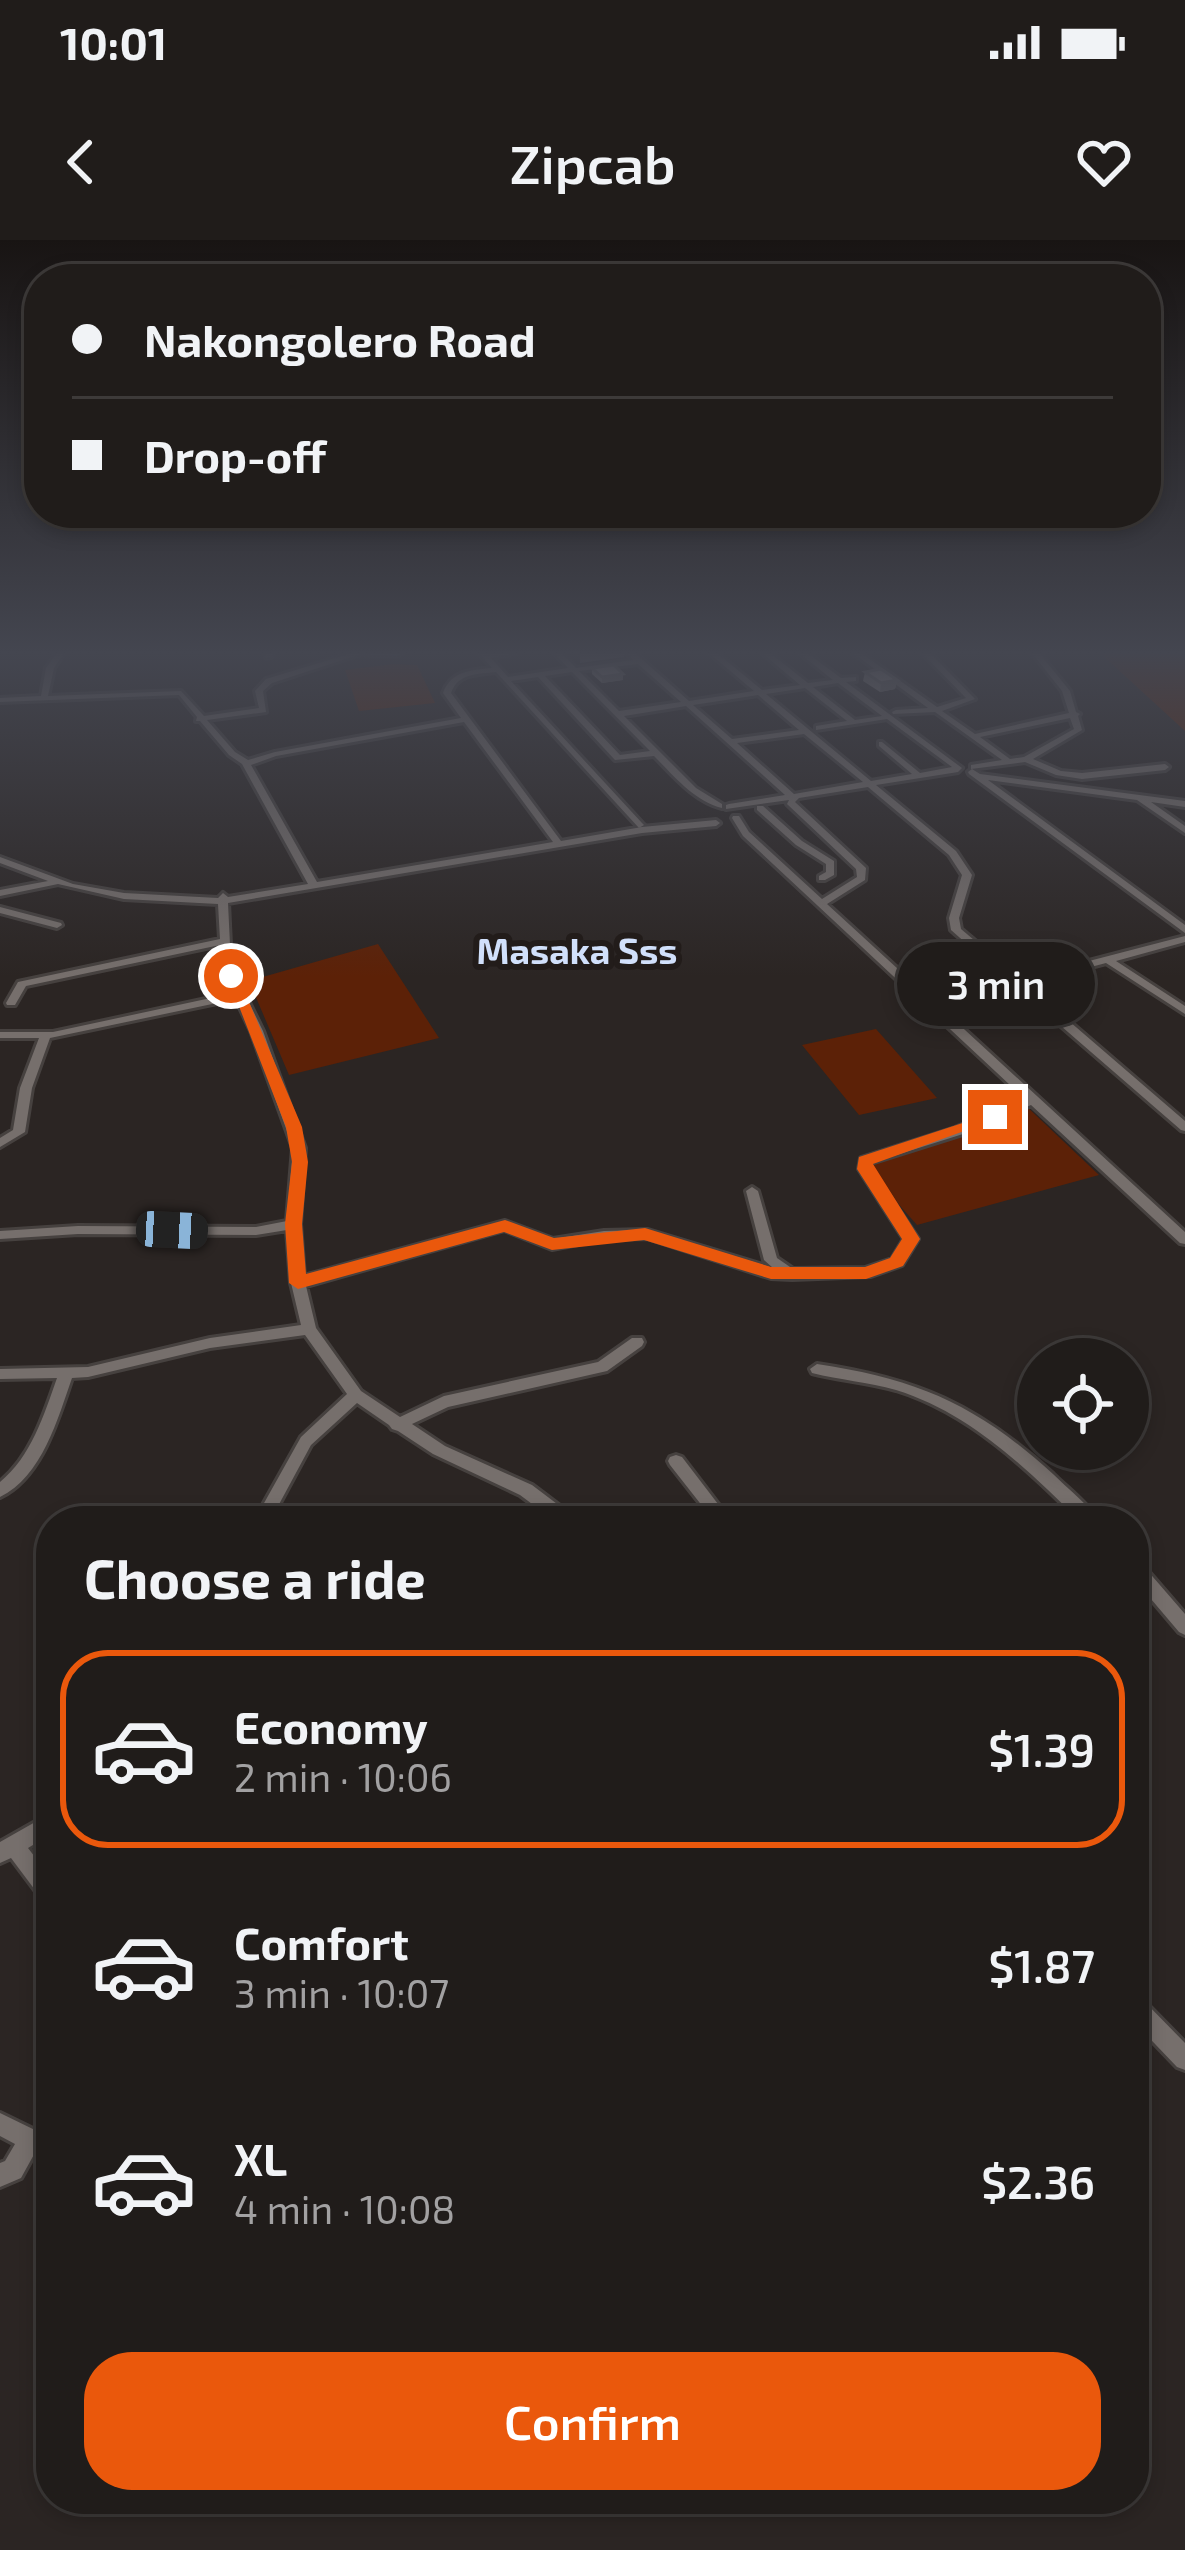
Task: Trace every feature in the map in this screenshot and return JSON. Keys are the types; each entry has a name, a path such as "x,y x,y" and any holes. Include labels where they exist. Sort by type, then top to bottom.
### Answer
{"street":[{"path":"244,761 314,885"},
{"path":"246,763 257,761"},
{"path":"494,761 557,842"},
{"path":"581,761 639,825"},
{"path":"664,761 694,790 730,811 746,834 1185,1240"},
{"path":"751,761 861,868 862,878 852,888 822,903"},
{"path":"849,761 882,784 967,770 1074,791 1185,804"},
{"path":"856,761 960,862 967,874 954,918 956,930 1185,1127"},
{"path":"901,761 919,776"},
{"path":"954,761 1185,934"},
{"path":"223,899 557,842 719,823 730,811 1008,761"},
{"path":"1031,761 1069,776 1165,767"},
{"path":"694,790 701,812 746,834"},
{"path":"1074,791 1097,805"},
{"path":"1139,797 1185,830"},
{"path":"0,860 124,896 223,899 557,842 701,812 794,800"},
{"path":"760,808 799,843 831,863 831,872 822,878"},
{"path":"0,849 60,880"},
{"path":"0,893 60,880"},
{"path":"223,899 226,966 294,1127 300,1162 293,1224 298,1283 309,1330 356,1395 439,1450 526,1490 547,1506"},
{"path":"0,924 5,911 57,925"},
{"path":"932,1006 1013,981 1108,960 1185,934"},
{"path":"10,1003 16,988 27,983 225,941"},
{"path":"1108,960 1185,1011"},
{"path":"0,1035 46,1036 241,994"},
{"path":"0,1143 19,1132 26,1088 46,1036"},
{"path":"298,1283 505,1226 552,1244 645,1234 771,1273 866,1273 897,1262 910,1244 910,1233 865,1169 865,1161 1032,1100"},
{"path":"752,1191 771,1260 776,1268 792,1274"},
{"path":"0,1235 78,1230 225,1232 293,1224"},
{"path":"0,1374 66,1375 210,1343 309,1330"},
{"path":"397,1425 444,1402 602,1367 638,1342"},
{"path":"817,1369 891,1381 955,1406 1042,1473 1076,1506"},
{"path":"0,1491 18,1477 66,1375"},
{"path":"270,1506 306,1441 356,1395"},
{"path":"676,1461 711,1506"},
{"path":"1149,1585 1185,1627"},
{"path":"36,1832 7,1849 36,1879"},
{"path":"1149,2022 1185,2059"},
{"path":"0,2124 31,2140 13,2170 0,2175"}],"shaded area":[{"path":"378,944 439,1038 289,1075 249,981"},
{"path":"876,1029 937,1098 859,1115 802,1045"},
{"path":"1024,1104 1099,1175 917,1225 863,1164 872,1156"}],"district":[{"name":"Masaka Sss","path":"577,951"}],"route":[{"path":"231,976 294,1127 300,1162 293,1224 298,1283 505,1226 523,1229 552,1244 645,1234 771,1273 866,1273 897,1262 911,1239 863,1166 865,1161 995,1117"}]}
